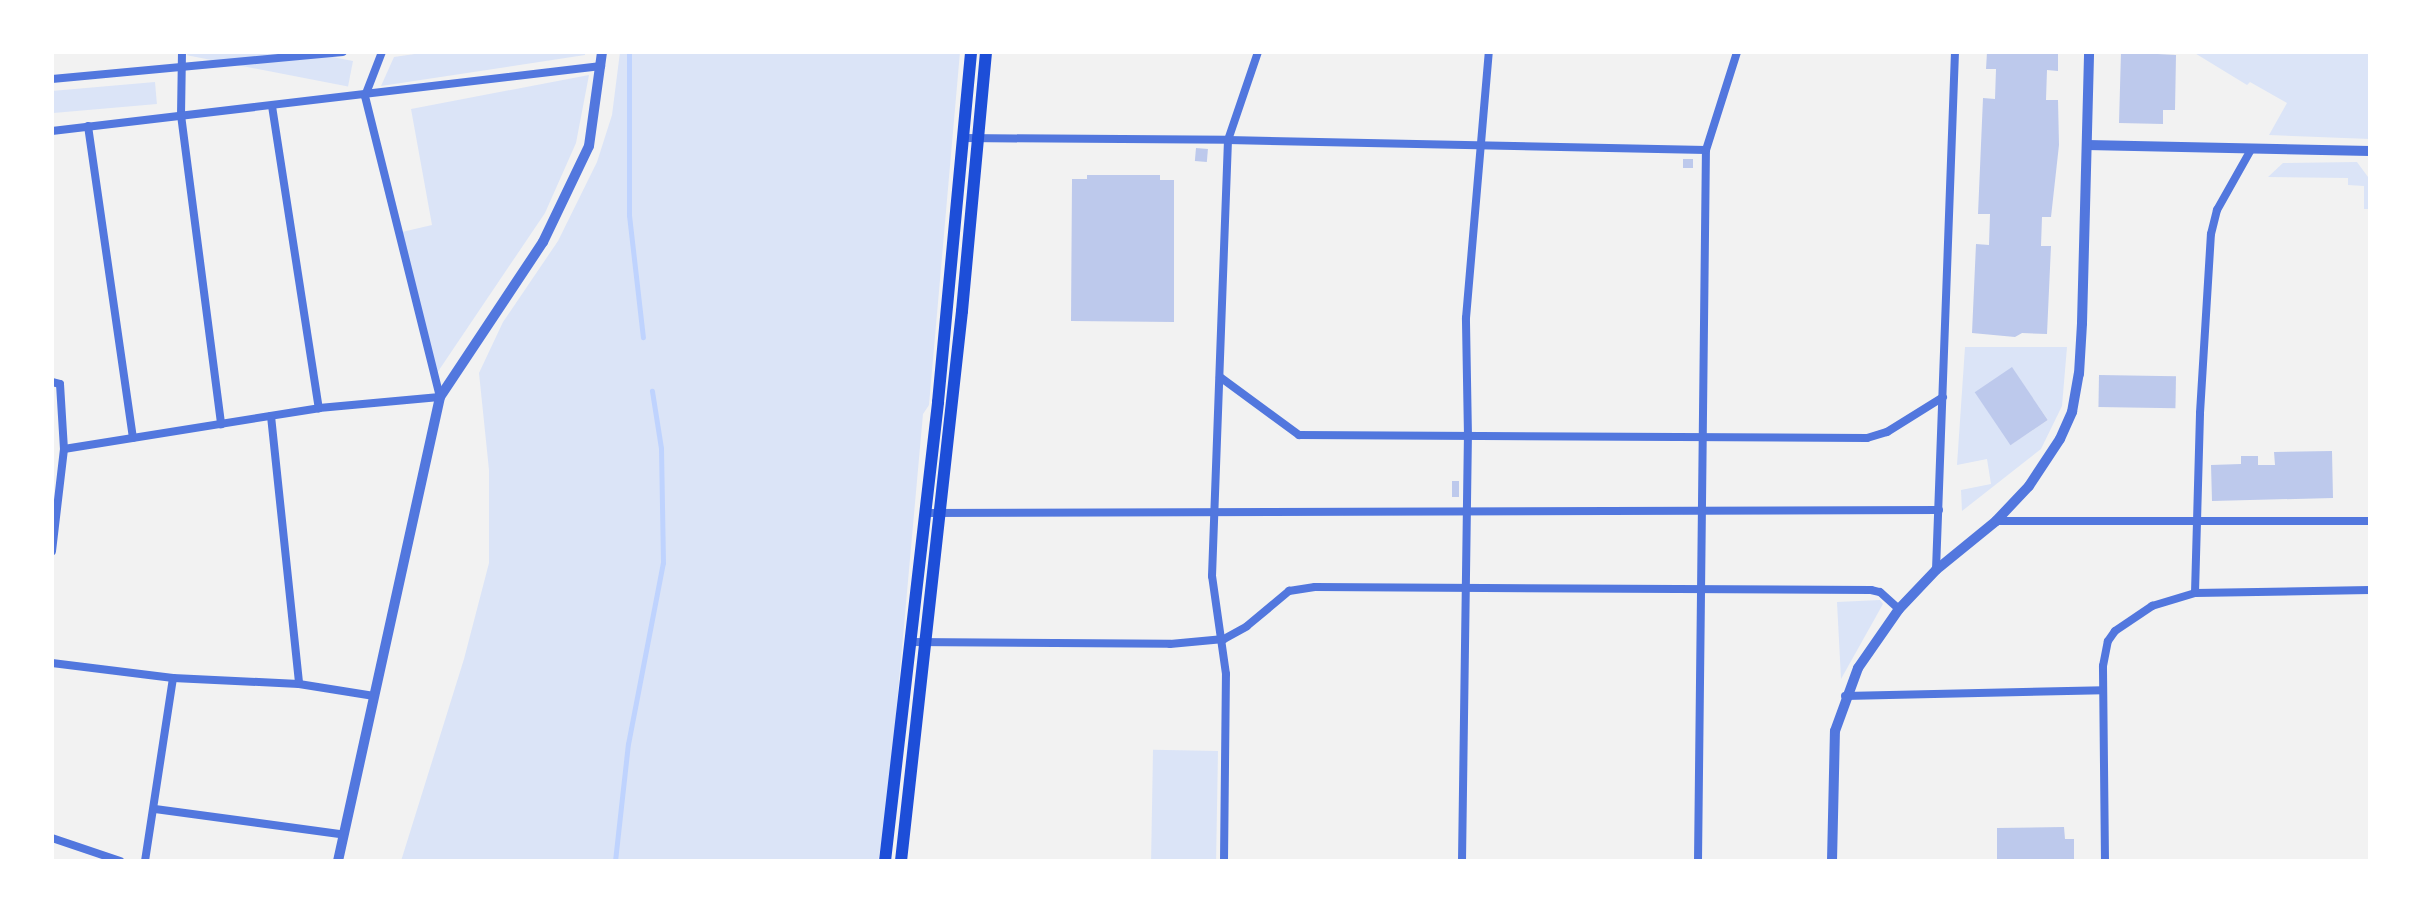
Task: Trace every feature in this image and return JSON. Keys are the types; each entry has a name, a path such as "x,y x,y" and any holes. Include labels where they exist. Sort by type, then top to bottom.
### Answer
{"main road":[{"path":"933,513 971,52"},
{"path":"885,861 918,642 986,52"},
{"path":"901,861 918,642"}],"street":[{"path":"182,52 181,115 221,424"},
{"path":"52,79 343,52"},
{"path":"382,52 365,96 440,397"},
{"path":"338,861 341,834 440,397 543,242 583,160 589,146 602,52"},
{"path":"1224,861 1224,639 1212,582 1228,140 1258,52"},
{"path":"1462,861 1468,437 1466,318 1478,148 1489,52"},
{"path":"1698,861 1706,150 1737,52"},
{"path":"1936,570 1955,52"},
{"path":"1832,861 1833,753 1845,696 1858,668 1899,609 1936,570 1996,521 2050,457 2076,395 2089,52"},
{"path":"52,131 601,66"},
{"path":"272,106 319,408"},
{"path":"88,126 133,438"},
{"path":"963,138 1706,150"},
{"path":"2087,145 2370,151"},
{"path":"2195,593 2211,234 2217,210 2252,148"},
{"path":"1220,377 1299,435 1867,438 1887,432 1943,397"},
{"path":"52,382 60,384 64,449 52,551"},
{"path":"64,449 319,408 440,397"},
{"path":"271,416 299,684"},
{"path":"933,513 1215,515 1939,510"},
{"path":"1996,521 2370,521"},
{"path":"918,642 1170,644 1224,639 1247,626 1279,597 1300,589 1871,590 1880,592 1899,609"},
{"path":"2105,861 2103,690 2105,652 2115,631 2152,606 2195,593 2370,590"},
{"path":"52,663 173,678 299,684 374,696"},
{"path":"145,861 173,678"},
{"path":"1845,696 2103,690"},
{"path":"155,809 341,834"},
{"path":"52,838 120,861"}],"shaded area":[{"path":"188,52 307,52 353,61 348,87 187,55"},
{"path":"429,52 585,52 585,55 381,86 394,57"},
{"path":"620,52 960,52 929,405 923,414 888,804 878,861 401,861 464,659 489,563 489,470 479,373 503,322 558,241 597,162 612,115"},
{"path":"2193,52 2370,52 2370,139 2269,135 2287,103 2250,82 2247,85"},
{"path":"589,75 576,143 545,213 435,376 402,232 432,225 411,109"},
{"path":"155,82 157,104 53,113 52,91"},
{"path":"2357,162 2368,177 2370,209 2364,209 2364,186 2348,185 2348,178 2268,177 2283,163"},
{"path":"1965,347 2067,347 2062,406 2041,449 1962,511 1961,490 1991,484 1987,459 1957,465","holes":["2012,368 2048,420 2012,444"]},
{"path":"1880,600 1883,604 1841,679 1837,602"},
{"path":"1153,750 1218,751 1216,861 1151,860"}],"building":[{"path":"1987,52 2058,52 2058,71 2047,70 2046,100 2058,100 2059,145 2051,217 2042,217 2041,246 2051,246 2047,334 2022,333 2015,337 1972,333 1976,244 1989,245 1990,214 1978,214 1983,98 1995,99 1996,69 1986,69"},
{"path":"2121,52 2176,55 2175,110 2163,110 2163,124 2119,123"},
{"path":"1196,148 1208,149 1207,162 1195,161"},
{"path":"1683,159 1693,159 1693,168 1683,168"},
{"path":"1087,175 1160,175 1160,180 1174,180 1174,322 1071,321 1072,179 1087,179"},
{"path":"2012,367 2048,420 2010,445 1975,392"},
{"path":"2099,375 2176,376 2175,408 2098,407"},
{"path":"2332,451 2333,498 2212,501 2211,465 2241,464 2241,456 2258,456 2258,465 2275,465 2274,452"},
{"path":"1452,481 1459,481 1459,497 1452,497"},
{"path":"2064,827 2065,839 2074,839 2074,861 1997,861 1997,828"}],"waterway":[{"path":"629,52 629,215 643,337"},
{"path":"615,861 628,744 663,563 661,448 652,391"}]}
